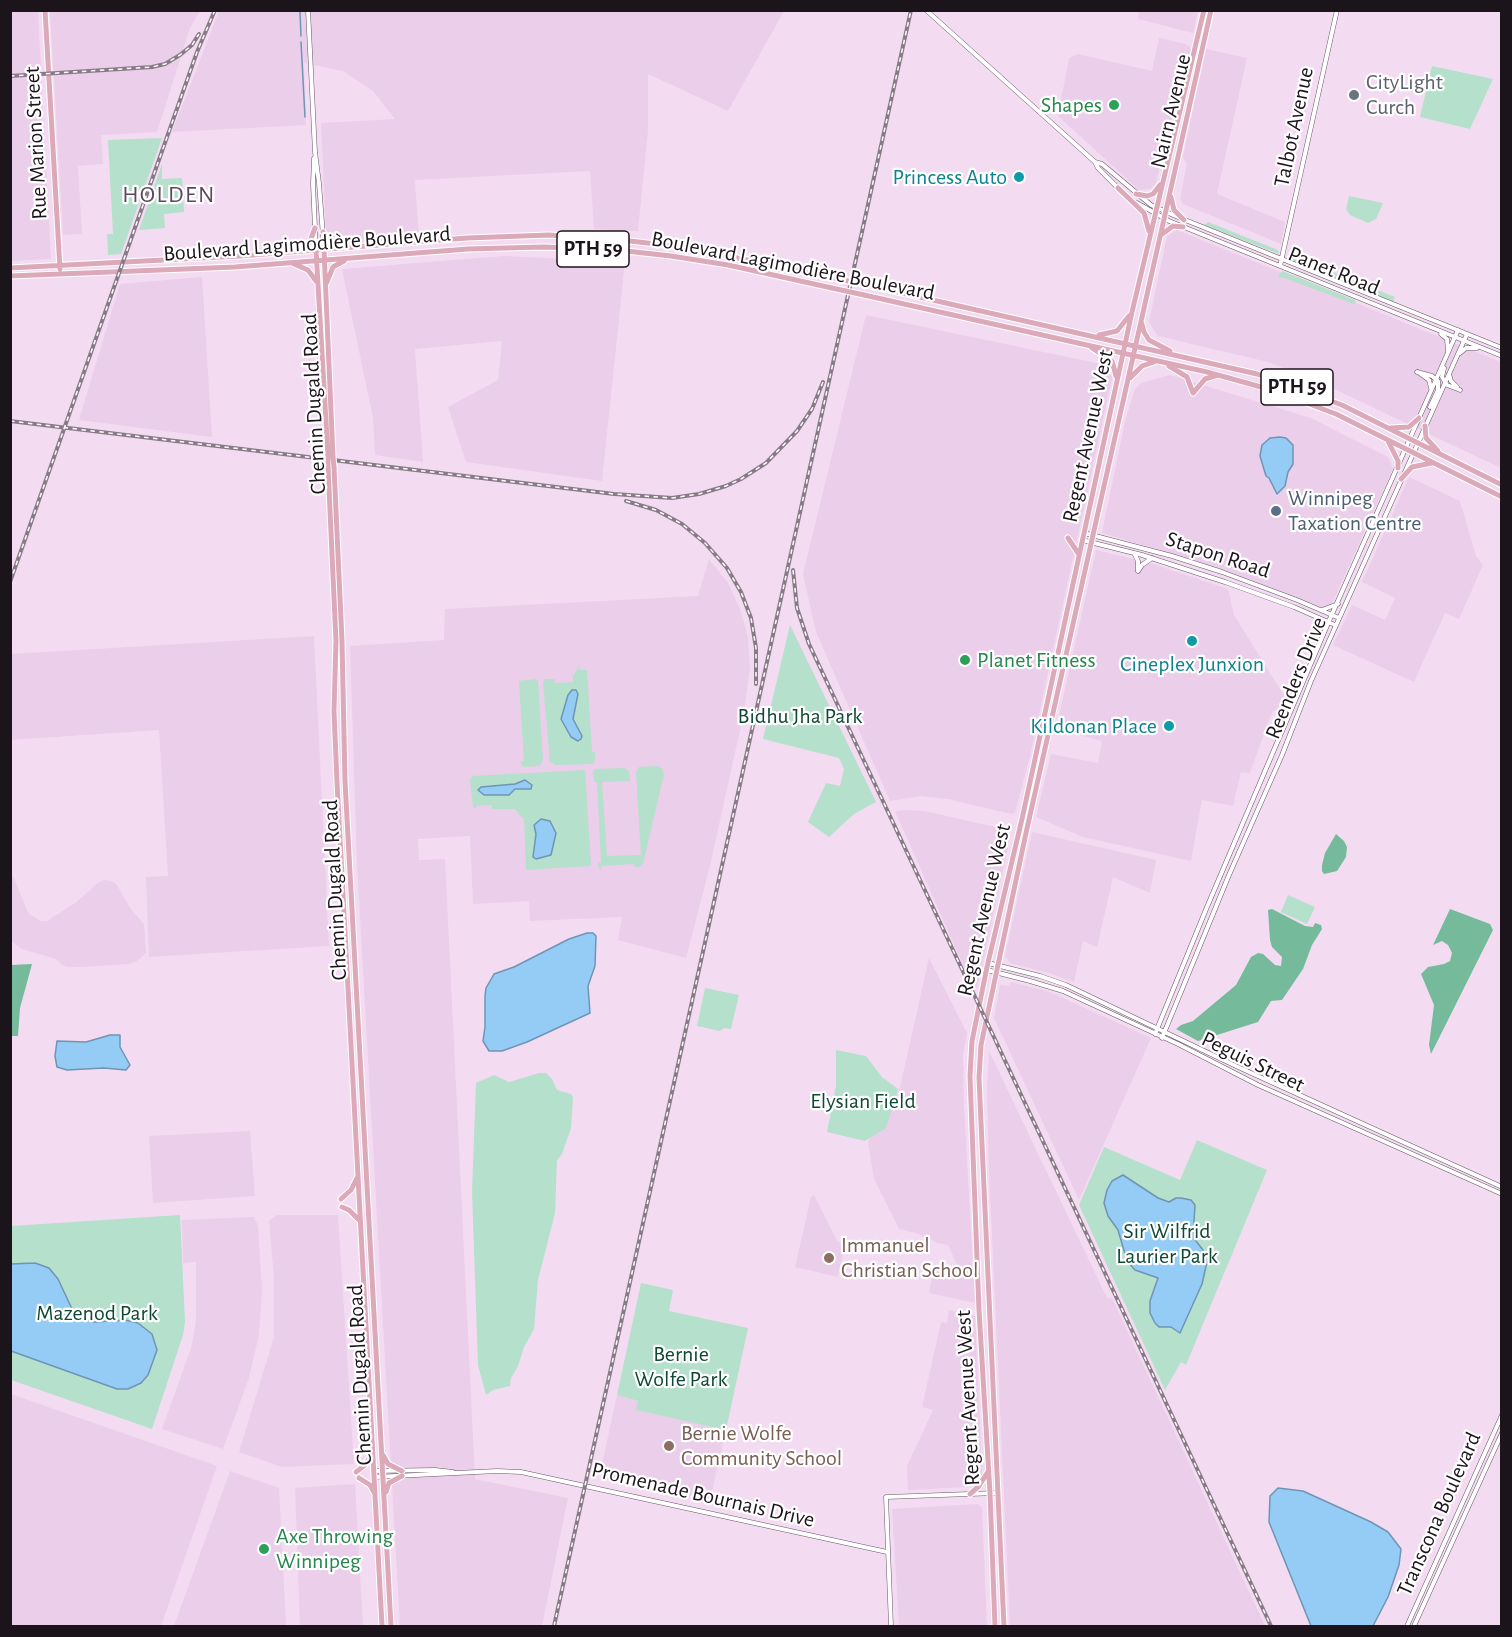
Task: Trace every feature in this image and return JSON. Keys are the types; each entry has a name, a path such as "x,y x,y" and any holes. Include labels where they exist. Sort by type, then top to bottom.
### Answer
{"main road":[{"name":"Rue Marion Street","path":"45,10 60,273"},
{"name":"Nairn Avenue","path":"1164,219 1178,156 1204,10"},
{"name":"Nairn Avenue","path":"1155,215 1210,10"},
{"path":"1170,153 1178,156"},
{"path":"1136,194 1147,196 1156,192 1166,173"},
{"path":"1118,188 1144,213 1149,225 1150,237"},
{"path":"1170,191 1173,210 1184,220"},
{"name":"Regent Avenue West","path":"995,1626 970,1076 972,1041 1155,215"},
{"name":"Regent Avenue West","path":"1004,1626 979,1078 981,1045 1042,760 1164,219"},
{"path":"1160,237 1173,226 1183,227"},
{"path":"301,252 309,244 315,228"},
{"path":"322,232 332,244 346,248"},
{"name":"Boulevard Lagimodière Boulevard","path":"10,268 301,252 515,236 622,240 712,251 1177,354 1278,380 1342,405 1502,485"},
{"name":"Boulevard Lagimodière Boulevard","path":"10,276 181,270 491,248 608,249 706,261 1123,353 1272,390 1306,402 1388,440 1502,497"},
{"name":"Chemin Dugald Road","path":"316,250 343,647 345,781 391,1626"},
{"name":"Chemin Dugald Road","path":"324,250 330,457"},
{"path":"326,290 333,267 352,258"},
{"path":"292,263 311,272 318,285"},
{"path":"1094,336 1117,331 1132,312"},
{"path":"1141,320 1149,340 1177,354"},
{"path":"1089,346 1112,361 1117,381"},
{"path":"1128,379 1142,366 1160,362 1187,377 1193,393 1205,379 1219,375"},
{"path":"1389,428 1409,427 1419,418"},
{"path":"1425,426 1426,438 1444,456"},
{"path":"1388,440 1394,451 1398,468"},
{"path":"1401,479 1409,468 1415,465 1434,463"},
{"name":"Chemin Dugald Road","path":"331,467 337,782 382,1626"},
{"path":"1097,469 1108,471"},
{"path":"1068,538 1079,554"},
{"path":"1054,671 1060,683"},
{"path":"1051,683 1057,695"},
{"path":"1042,725 1049,732"},
{"path":"1037,750 1047,742"},
{"path":"1035,759 1042,760"},
{"path":"972,1119 981,1118"},
{"path":"341,1199 351,1190 358,1170"},
{"path":"342,1207 354,1213 361,1224"},
{"path":"976,1216 986,1225"},
{"path":"382,1450 388,1464 402,1473 389,1483 384,1500"},
{"path":"356,1472 365,1465 373,1453"},
{"path":"970,1494 978,1488 989,1471"},
{"path":"359,1478 370,1485 375,1496"}],"street":[{"name":"Chemin Dugald Road","path":"308,10 315,152 324,250"},
{"path":"926,10 1095,162"},
{"name":"Talbot Avenue","path":"1278,266 1337,10"},
{"name":"Chemin Dugald Road","path":"315,152 313,184 316,250"},
{"name":"Panet Road","path":"1095,162 1102,164 1136,194 1157,208 1502,348"},
{"name":"Panet Road","path":"1095,162 1118,188 1155,215 1502,356"},
{"path":"1107,177 1112,173"},
{"path":"1437,330 1447,339 1447,356 1442,373 1445,382 1452,388 1460,390 1451,381 1450,369"},
{"name":"Reenders Drive","path":"1155,1034 1329,621 1458,330"},
{"name":"Reenders Drive","path":"1162,1038 1335,624 1467,334"},
{"path":"1455,358 1466,348 1482,348"},
{"path":"1428,417 1439,386 1437,378 1418,372 1430,381 1431,391"},
{"name":"Stapon Road","path":"1083,533 1172,556 1228,574 1339,618"},
{"name":"Stapon Road","path":"1082,540 1152,558 1225,582 1335,624"},
{"path":"1361,550 1368,552"},
{"path":"1134,553 1138,561 1138,571 1152,558"},
{"path":"1170,565 1172,556"},
{"path":"1225,582 1228,574"},
{"path":"1322,610 1338,604"},
{"name":"Peguis Street","path":"988,963 1053,979 1276,1085 1502,1187"},
{"name":"Peguis Street","path":"986,970 1063,991 1258,1085 1502,1194"},
{"name":"Transcona Boulevard","path":"1407,1626 1502,1415"},
{"name":"Transcona Boulevard","path":"1414,1626 1502,1433"},
{"name":"Promenade Bournais Drive","path":"402,1473 511,1471 540,1475 887,1552"},
{"path":"374,1474 402,1473"},
{"path":"891,1626 886,1497 997,1493"}],"shaded area":[{"path":"10,11 38,11 51,259 11,261"},
{"path":"50,11 200,11 190,28 157,132 101,135 103,164 78,166 82,234 63,235"},
{"path":"219,11 784,11 728,111 648,74 648,131 638,231 594,229 590,171 415,180 419,238 342,244 335,243 327,237 321,123 395,119 373,91 343,71 304,63 306,125 172,132"},
{"path":"1139,11 1198,11 1193,33 1138,19"},
{"path":"1159,38 1186,44 1191,50 1185,74 1182,75 1156,183 1150,189 1139,190 1058,116 1069,58 1078,54 1152,71"},
{"path":"1206,49 1247,58 1217,194 1285,222 1281,244 1183,204 1180,199 1187,164 1183,157"},
{"path":"1177,230 1501,362 1501,468 1317,381 1268,362 1158,336 1149,322 1167,236"},
{"path":"504,256 625,262 602,481 466,462 448,407 498,380 502,341 415,349 423,462 375,455 373,418 342,269"},
{"path":"202,277 212,437 79,420 120,284"},
{"path":"866,315 1106,365 1112,378 1030,756 1015,813 948,799 921,796 890,801 816,632 803,574"},
{"name":"Winnipeg Taxation Centre","path":"1170,375 1311,418 1388,457 1393,469 1331,606 1323,610 1203,563 1102,533 1125,421 1135,389 1141,383"},
{"path":"1409,477 1460,501 1476,556 1483,565 1459,619 1445,613 1414,682 1333,645 1352,605 1385,620 1395,598 1362,582"},
{"path":"1096,550 1150,563 1228,589 1234,615 1288,702 1272,712 1250,773 1241,772 1233,806 1202,800 1191,861 1083,837 1036,817 1051,754 1098,763 1102,741 1056,729"},
{"path":"709,559 728,583 740,609 748,637 750,668 744,712 709,870 686,958 618,940 622,917 530,921 529,901 473,904 470,836 418,839 419,860 445,859 475,1479 568,1498 542,1626 400,1626 357,863 350,646 444,640 445,609 698,596"},
{"path":"314,636 329,946 149,957 146,877 168,876 159,730 11,740 11,654"},
{"path":"895,811 925,811 1008,830 1010,838 977,988 972,985"},
{"path":"1032,832 1156,860 1150,893 1113,877 1097,947 1083,941 1074,982 1010,963 1005,956"},
{"path":"10,875 14,878 28,913 41,921 47,921 75,903 98,883 104,880 112,881 144,924 146,953 137,961 129,964 68,967 56,959 22,949 11,941"},
{"path":"929,958 967,1033 963,1056 964,1105 975,1303 929,1293 934,1266 960,1271 948,1245 899,1229 874,1179 868,1142 900,1087"},
{"path":"1011,982 1050,992 1151,1038 1079,1200 994,1018 1000,985 1009,986"},
{"path":"989,1051 1107,1298 1112,1298 1265,1626 1010,1626 989,1171 987,1088"},
{"path":"250,1131 255,1196 153,1203 149,1136"},
{"path":"814,1195 837,1241 845,1243 838,1277 795,1267 811,1197"},
{"path":"276,1215 338,1215 354,1464 282,1467 239,1452 274,1337 274,1278 269,1221"},
{"path":"254,1217 258,1226 262,1291 259,1335 249,1378 223,1449 162,1429 191,1348 196,1321 196,1262 183,1263 182,1220"},
{"path":"949,1310 975,1316 982,1474 979,1482 967,1487 908,1490 907,1466 933,1410 922,1407 941,1322 947,1323"},
{"path":"11,1394 217,1466 161,1626 11,1626"},
{"path":"617,1395 638,1401 637,1410 726,1430 710,1500 602,1476 600,1473"},
{"path":"230,1471 279,1488 286,1626 174,1626"},
{"path":"355,1484 363,1626 300,1626 295,1488"},
{"path":"977,1504 982,1507 987,1626 899,1626 892,1509"}],"green space":[{"path":"1432,66 1493,79 1470,129 1420,117"},
{"path":"162,138 121,254 108,255 107,234 113,234 108,140"},
{"path":"162,164 162,179 182,178 184,212 164,214 165,228 139,230"},
{"path":"1349,196 1383,203 1376,219 1368,223 1350,215 1346,209"},
{"path":"1208,222 1278,250 1279,254 1204,225"},
{"path":"1288,254 1395,297 1393,302 1289,260"},
{"path":"1282,271 1355,300 1356,305 1278,277"},
{"name":"Bidhu Jha Park","path":"790,625 876,802 854,814 829,837 808,822 826,783 840,786 844,769 839,758 763,739"},
{"path":"579,667 580,670 587,670 592,752 595,752 595,760 593,764 556,765 550,762 543,683 545,679 554,679 555,683 573,682 573,676"},
{"path":"536,679 538,681 543,761 539,766 523,767 520,762 524,761 519,681"},
{"path":"639,767 662,768 664,774 643,864 639,867 633,864 601,866 601,870 599,869 598,863 601,862 597,782 594,782 593,772 595,769 624,768 629,771 630,781 602,782 607,856 641,855 636,772"},
{"path":"585,770 591,866 526,870 524,818 515,809 492,809 492,805 476,806 476,809 473,807 470,780 472,776"},
{"path":"1336,834 1347,847 1346,857 1337,871 1324,874 1322,865 1325,853"},
{"path":"1288,895 1315,907 1307,924 1281,912"},
{"path":"1272,909 1305,926 1313,927 1315,923 1321,925 1322,929 1312,945 1303,969 1282,1000 1271,1001 1258,1022 1198,1041 1176,1029 1193,1021 1236,985 1251,957 1258,953 1263,954 1275,965 1281,966 1282,957 1272,947 1270,940 1268,910"},
{"path":"1450,909 1490,924 1493,930 1431,1054 1429,1045 1434,1005 1421,974 1428,967 1450,961 1452,953 1448,945 1442,941 1433,945"},
{"path":"32,964 20,1008 18,1036 11,1036 11,965"},
{"path":"705,988 739,995 731,1029 724,1028 720,1031 697,1026"},
{"name":"Elysian Field","path":"836,1050 866,1056 882,1077 898,1089 886,1128 865,1141 827,1132 836,1086"},
{"path":"546,1073 557,1090 571,1094 573,1097 571,1128 562,1154 557,1160 555,1213 538,1280 534,1329 524,1347 510,1386 493,1390 486,1395 478,1365 472,1192 476,1083 494,1075 509,1082"},
{"name":"Sir Wilfrid Laurier Park","path":"1197,1140 1267,1170 1186,1365 1181,1362 1165,1390 1079,1205 1104,1147 1180,1180"},
{"name":"Mazenod Park","path":"180,1215 185,1322 183,1335 152,1429 11,1380 11,1226"},
{"name":"Bernie Wolfe Park","path":"641,1283 673,1290 669,1311 748,1328 726,1430 636,1410 638,1401 617,1395"}],"water":[{"path":"1270,438 1286,438 1293,445 1293,464 1288,472 1285,486 1277,494 1266,476 1260,456 1262,445"},
{"path":"572,690 576,690 578,694 573,719 582,736 578,741 571,737 561,719 568,695"},
{"path":"525,780 532,785 531,789 515,789 509,795 484,795 478,790 481,787 515,784"},
{"path":"541,819 550,821 556,833 551,855 536,859 533,857 536,834 534,825"},
{"path":"587,933 593,933 596,936 595,966 588,986 590,1013 527,1042 502,1051 489,1051 483,1041 485,996 486,988 494,974"},
{"path":"110,1035 120,1035 120,1047 130,1065 126,1070 104,1068 67,1070 57,1067 55,1056 57,1041 86,1042"},
{"path":"1123,1175 1158,1198 1169,1202 1181,1198 1191,1200 1195,1205 1193,1237 1203,1250 1207,1262 1202,1284 1180,1333 1171,1327 1159,1327 1155,1323 1150,1313 1150,1301 1158,1278 1135,1270 1127,1261 1118,1230 1108,1216 1104,1203 1107,1190 1112,1181"},
{"path":"35,1263 49,1268 58,1279 73,1311 83,1319 94,1322 125,1320 138,1323 152,1334 157,1350 148,1375 141,1383 128,1389 117,1389 11,1351 11,1264"},
{"path":"1278,1488 1303,1491 1371,1522 1388,1532 1401,1549 1399,1565 1388,1597 1373,1626 1311,1626 1269,1522 1270,1496"}],"waterway":[{"path":"300,12 301,36"},
{"path":"301,42 305,117"}],"railway":[{"path":"10,582 197,52 215,10"},
{"path":"554,1626 911,10"},
{"path":"10,76 152,67 165,64 180,55 192,45 199,34"},
{"path":"10,421 614,494 672,498 699,494 726,486 766,463 797,431 812,409 823,382"},
{"path":"626,501 656,510 682,524 705,543 727,568 741,592 751,618 756,648 756,684"},
{"path":"793,570 797,608 809,644 1271,1626"}],"place":[{"name":"CityLight Curch","path":"1354,95"},
{"name":"Shapes","path":"1114,105"},
{"name":"Princess Auto","path":"1019,177"},
{"name":"Winnipeg Taxation Centre","path":"1276,511"},
{"name":"Cineplex Junxion","path":"1192,641"},
{"name":"Planet Fitness","path":"965,660"},
{"name":"Kildonan Place","path":"1169,726"},
{"name":"Immanuel Christian School","path":"829,1258"},
{"name":"Bernie Wolfe Community School","path":"669,1446"},
{"name":"Axe Throwing Winnipeg","path":"264,1549"}],"district":[{"name":"HOLDEN","path":"169,195"}]}
